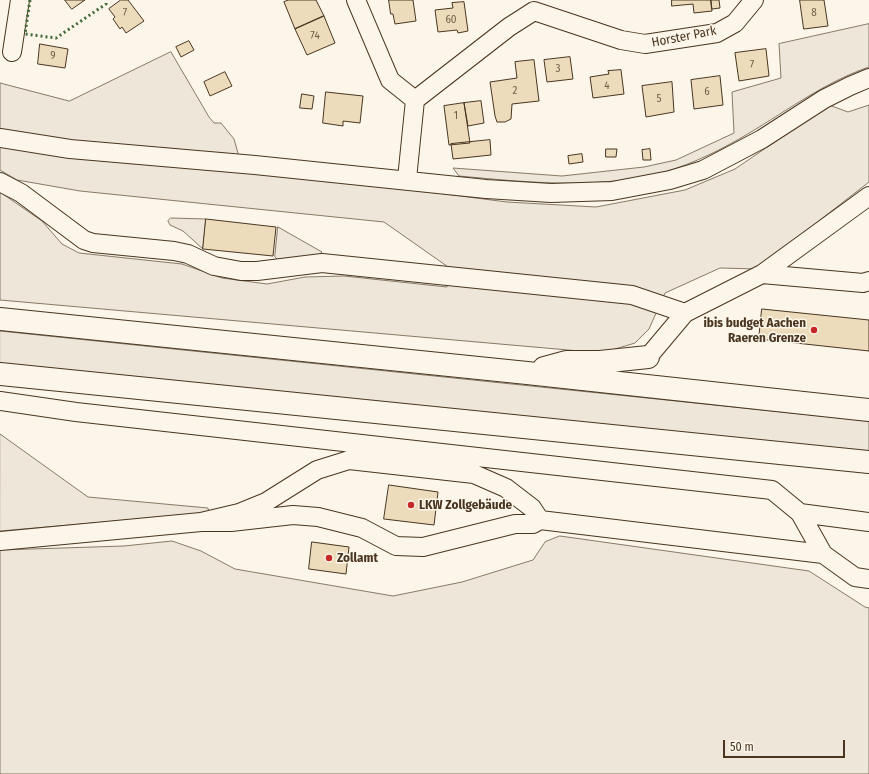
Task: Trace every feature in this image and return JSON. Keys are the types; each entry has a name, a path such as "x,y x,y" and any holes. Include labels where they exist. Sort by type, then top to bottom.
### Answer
{"highway":[{"path":"0,319 528,373 869,410"},
{"path":"528,373 566,362 600,362 648,357"},
{"path":"0,374 869,462"}],"street":[{"path":"12,52 20,0"},
{"path":"356,0 390,80 415,100 406,179"},
{"name":"Horster Park","path":"415,100 534,6 621,40 645,44 717,33 735,23 754,0"},
{"path":"0,138 70,149 406,179 486,189 551,194 612,190 670,180 703,170 733,156 762,139 824,99 869,78"},
{"path":"0,182 21,193 71,232 84,240 93,243 174,251 188,254 214,266 241,271 257,272 322,263 632,295 685,313"},
{"path":"648,357 685,313 762,274 869,196"},
{"path":"762,274 863,283 869,281"},
{"path":"0,401 76,412 772,490 800,513 823,554 855,577 869,579"},
{"path":"201,522 239,513 266,502 317,470 349,460 474,474 506,488 532,508 540,520"},
{"path":"266,502 293,515"},
{"path":"800,513 869,522"},
{"path":"0,542 201,522 231,522 293,515 318,517 362,528 396,546 423,546 515,524 533,524 540,520 823,554"}],"shaded area":[{"path":"869,24 869,67 835,81 719,150 675,169 653,175 605,182 556,183 459,176 453,168 562,176 644,167 676,160 734,133 732,92 781,78 779,44"},
{"path":"171,52 209,117 214,123 221,123 234,139 243,171 329,179 507,202 596,207 685,190 735,169 829,105 848,112 869,105 869,182 757,269 720,268 665,293 649,329 635,343 602,353 0,300 0,192 42,221 62,244 79,253 182,264 222,278 267,284 305,277 344,276 447,287 451,269 384,222 80,191 17,180 0,170 0,83 69,101"},
{"path":"171,218 206,219 203,249 183,231 170,225 168,221"},
{"path":"278,227 322,252 319,255 278,260 275,257"},
{"path":"0,331 869,421 869,454 0,365"},
{"path":"0,434 88,497 208,508 209,513 0,531"},
{"path":"560,536 809,571 865,607 869,608 869,774 0,774 0,550 124,546 172,541 201,551 235,569 393,596 462,582 533,560 545,542"}],"building":[{"path":"65,0 85,0 72,9"},
{"path":"121,0 128,0 144,21 126,33 122,27 120,29 113,19 115,17 109,9"},
{"path":"289,0 316,0 324,16 295,29 284,2"},
{"path":"389,0 413,0 416,21 395,24 393,14 391,14"},
{"path":"672,0 711,0 712,11 694,13 693,4 672,6"},
{"path":"711,0 719,0 720,8 712,9"},
{"path":"800,0 824,0 828,26 804,29"},
{"path":"464,2 468,31 458,33 457,30 438,32 435,10 453,8 452,3"},
{"path":"324,16 335,43 307,55 295,29"},
{"path":"189,41 194,50 181,57 176,47"},
{"path":"40,44 68,49 65,68 38,64"},
{"path":"766,49 769,76 739,81 735,53"},
{"path":"570,57 573,79 547,82 544,60"},
{"path":"534,60 539,101 512,104 511,119 505,122 497,122 490,82 517,78 515,62"},
{"path":"621,70 624,94 593,98 590,77 609,74 608,71"},
{"path":"225,72 232,86 210,96 204,82"},
{"path":"720,76 723,105 694,109 691,80"},
{"path":"672,82 674,112 646,117 642,86"},
{"path":"326,92 363,96 360,123 343,121 343,126 323,123"},
{"path":"302,94 314,96 312,109 300,108"},
{"path":"481,101 484,123 468,126 464,103"},
{"path":"464,103 470,143 449,145 444,106"},
{"path":"490,140 491,155 453,159 451,144"},
{"path":"606,149 617,149 616,157 606,157"},
{"path":"650,149 651,160 643,160 642,150"},
{"path":"582,154 583,162 569,164 568,156"},
{"path":"206,219 276,227 273,256 203,249"},
{"name":"ibis budget Aachen Raeren Grenze","path":"762,309 869,320 869,351 759,339"},
{"name":"LKW Zollgebäude","path":"389,485 438,492 434,525 384,519"},
{"name":"Zollamt","path":"312,542 349,547 346,574 309,569"}],"hedge":[{"path":"30,0 25,34 56,38 106,4 106,0"}],"place":[{"name":"ibis budget Aachen Raeren Grenze","path":"814,330"},
{"name":"LKW Zollgebäude","path":"411,505"},
{"name":"Zollamt","path":"329,558"}]}
